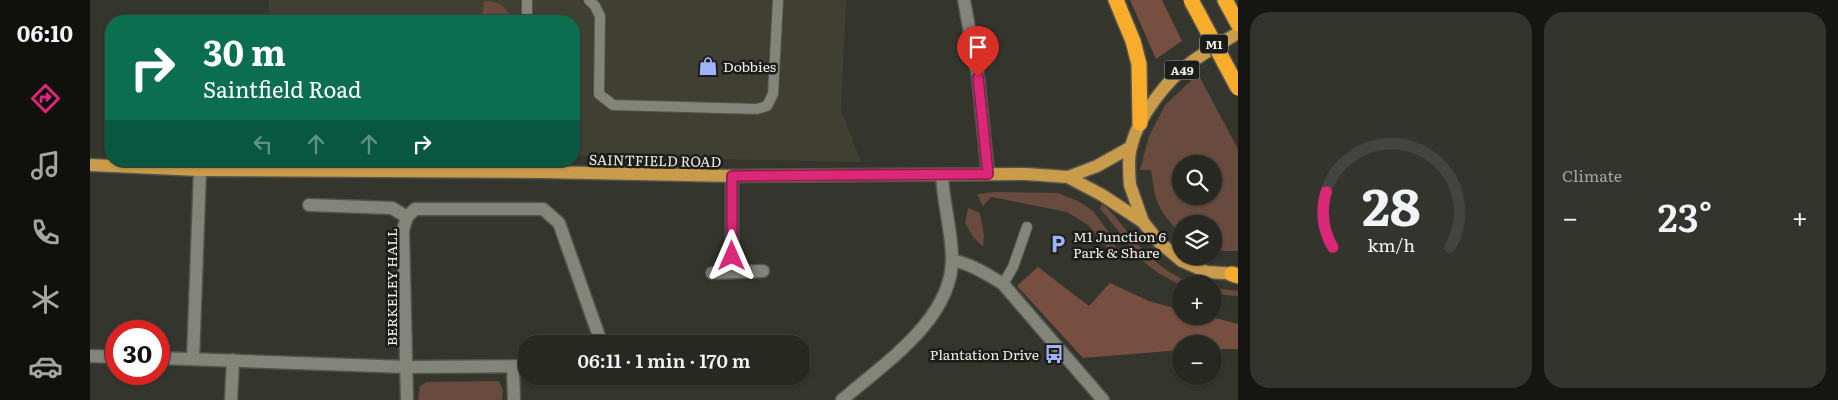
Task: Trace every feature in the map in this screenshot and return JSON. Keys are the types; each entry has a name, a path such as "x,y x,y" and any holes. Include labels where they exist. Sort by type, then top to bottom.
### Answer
{"highway":[{"path":"1116,0 1133,41 1139,64 1140,123"},
{"name":"M1","path":"1191,0 1238,88"},
{"name":"M1","path":"1225,0 1238,24"}],"main road":[{"name":"A49","path":"1236,274 1207,272 1182,261 1159,242 1143,222 1130,185 1131,147 1140,123 1154,101 1191,62 1238,32"},
{"name":"SAINTFIELD ROAD","path":"134,167 200,170 541,167 732,176 988,174 1068,177 1097,166 1131,147"},
{"name":"SAINTFIELD ROAD","path":"90,165 105,166"},
{"name":"SAINTFIELD ROAD","path":"1068,177 1102,195 1143,222"}],"street":[{"path":"964,0 978,77 988,174"},
{"path":"193,359 200,170"},
{"path":"842,400 912,340 928,322 943,294 949,278 952,260 942,175"},
{"path":"732,176 732,272"},
{"name":"BERKELEY HALL","path":"308,206 392,208 406,217 403,230 407,400"},
{"path":"406,217 415,209 543,209 559,223 599,335"},
{"path":"952,260 962,262 1003,284 1103,400"},
{"path":"712,273 763,271"},
{"path":"90,356 105,357"},
{"name":"BERKELEY HALL","path":"170,358 407,367"},
{"path":"231,400 233,360"},
{"path":"407,367 518,367"},
{"path":"513,367 514,400"}],"lane":[{"path":"527,0 527,15"},
{"path":"589,0 596,6 600,16 599,94 613,105 757,110 767,106 773,94 778,0"},
{"path":"1003,284 1013,267 1027,227"}],"shaded area":[{"name":"Dobbies","path":"269,0 846,0 841,110 861,162 580,156 580,15 268,15"},
{"path":"1130,0 1162,0 1182,41 1156,59"},
{"path":"484,1 494,2 502,6 510,15 483,15"},
{"path":"1198,74 1238,149 1238,251 1222,251 1222,215 1172,215 1172,224 1165,216 1158,204 1151,170 1140,170 1149,136 1165,105"},
{"path":"995,192 1058,193 1078,201 1093,211 1113,238 1119,261 1088,225 1067,212 991,197 983,206 977,194"},
{"path":"1102,204 1116,217 1142,249 1166,270 1175,275 1172,275 1172,280 1146,264 1100,209"},
{"path":"968,208 980,213 984,235 983,247 973,237 965,223"},
{"path":"1038,267 1089,306 1110,283 1149,301 1172,307 1172,325 1222,325 1222,320 1238,324 1238,349 1222,349 1222,335 1172,335 1172,351 1083,358 1017,286"},
{"path":"1222,289 1238,291 1238,296 1222,295"},
{"path":"499,381 503,390 502,400 418,400 420,386 427,382"}],"place":[{"name":"Dobbies","path":"708,66"},
{"name":"M1 Junction 6 Park & Share","path":"1058,244"},
{"name":"Plantation Drive","path":"1054,354"}],"route":[{"path":"732,256 732,176 988,174 978,77"}]}
